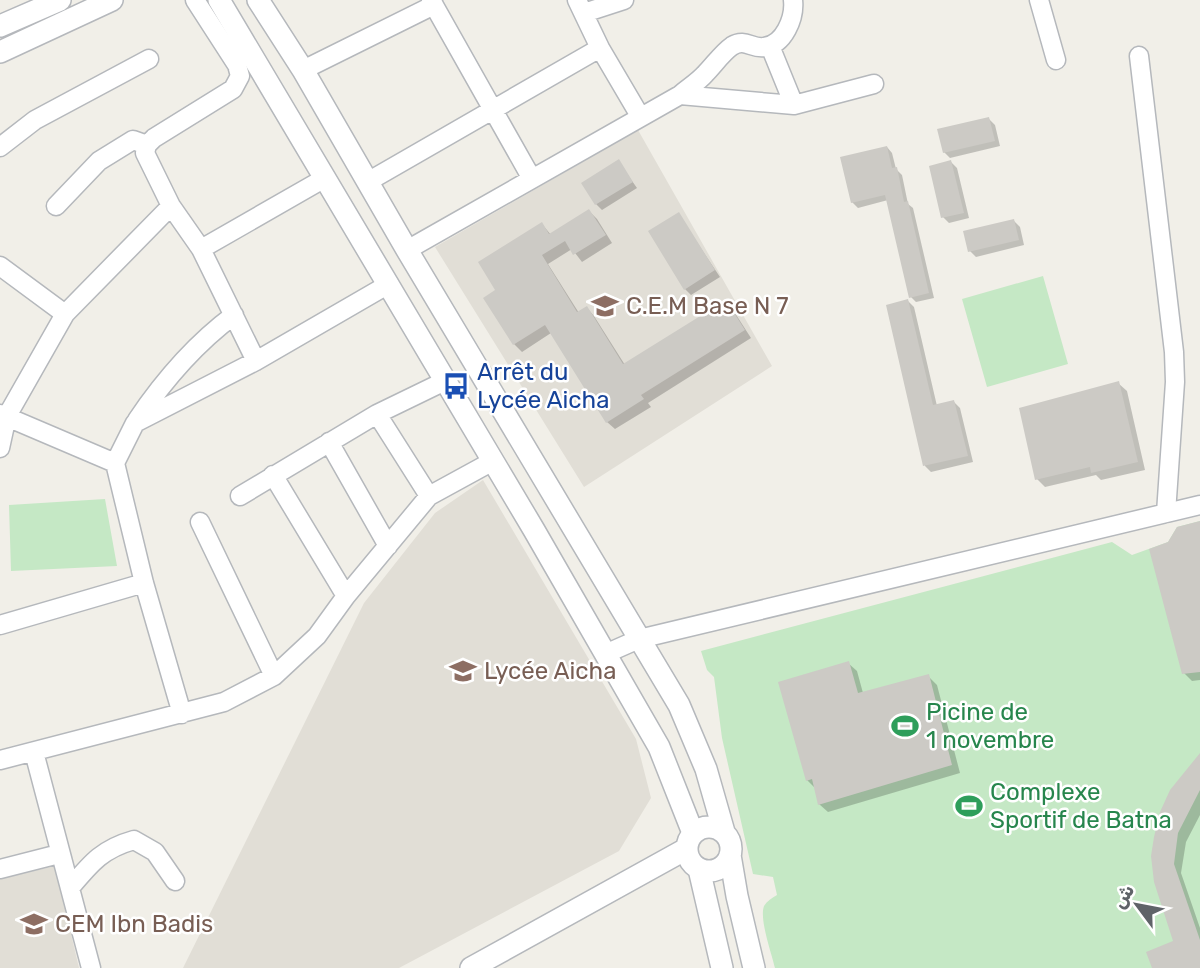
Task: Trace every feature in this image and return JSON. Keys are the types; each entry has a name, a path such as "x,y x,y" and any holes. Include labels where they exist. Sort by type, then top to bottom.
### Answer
{"street":[{"path":"0,26 60,0"},
{"path":"0,52 111,0"},
{"path":"195,0 237,65 240,76 233,89 154,138 147,145 145,153 171,206 201,249 256,361"},
{"path":"219,0 389,284 659,747 690,841 688,857 699,869 722,968"},
{"path":"258,0 303,69 407,250 679,705 706,769 724,832 729,839 737,896 754,968"},
{"path":"624,0 580,7 600,48 640,116"},
{"path":"407,250 680,95 731,47 746,42 761,48 770,46 788,28 794,13 793,0"},
{"path":"1039,0 1056,60"},
{"path":"303,69 433,3 532,179"},
{"path":"770,46 794,105"},
{"path":"369,181 600,48"},
{"path":"1139,56 1174,352 1175,382 1166,513"},
{"path":"0,147 34,120 149,59"},
{"path":"680,95 794,105 874,84"},
{"path":"56,206 99,161 133,140 147,145"},
{"path":"201,249 325,178"},
{"path":"0,448 3,415 65,314 171,206"},
{"path":"0,266 65,314"},
{"path":"135,423 256,361 389,284"},
{"path":"182,714 144,583 115,463 135,423 153,397 187,356 234,315"},
{"path":"240,496 377,414 445,381"},
{"path":"377,414 429,496"},
{"path":"3,415 115,463"},
{"path":"329,442 388,546"},
{"path":"0,760 224,702 274,676 317,636 346,596 429,496 493,461"},
{"path":"273,475 346,596"},
{"path":"605,654 639,639 1200,505"},
{"path":"200,522 274,676"},
{"path":"0,625 144,583"},
{"path":"34,752 91,968"},
{"path":"471,968 630,881 690,841 702,827 710,826 724,832"},
{"path":"70,888 91,863 113,846 134,840 155,852 175,881"},
{"path":"0,869 59,853"},
{"path":"699,869 711,871 720,868 730,855"}],"shaded area":[{"name":"C.E.M Base N 7","path":"638,130 772,366 584,487 435,247"},
{"name":"Lycée Aicha","path":"483,480 636,739 651,798 619,851 399,968 183,968 364,603 435,513"},
{"name":"CEM Ibn Badis","path":"55,866 79,968 0,968 0,879"}],"green space":[{"path":"1043,276 1068,364 987,387 962,299"},
{"path":"105,499 117,566 11,571 9,505"},
{"name":"Complexe Sportif de Batna","path":"1200,521 1200,968 775,968 764,928 763,912 765,904 777,895 773,877 753,874 722,738 714,677 707,670 701,651 1112,542 1132,555 1168,542 1177,527"}],"building":[{"path":"989,117 995,141 943,153 937,129"},
{"path":"887,146 892,168 897,167 904,202 908,201 929,293 909,298 885,195 851,203 840,157"},
{"path":"619,159 633,182 595,205 581,183"},
{"path":"951,160 964,213 941,218 929,166"},
{"path":"589,209 606,235 573,255 565,241 542,255 577,312 587,306 623,364 726,300 745,330 641,395 644,399 606,423 545,325 513,345 483,298 495,290 478,262 542,222 549,234"},
{"path":"679,212 715,270 684,290 648,231"},
{"path":"1014,219 1019,240 968,252 963,231"},
{"path":"908,299 933,405 954,400 968,456 923,466 886,305"},
{"path":"1119,381 1138,462 1091,473 1090,467 1035,480 1019,408"},
{"path":"1200,521 1200,672 1182,674 1149,549 1168,542 1177,527"},
{"path":"849,661 858,693 929,674 952,765 818,805 812,779 806,781 778,682"},
{"path":"1200,753 1200,790 1178,833 1174,864 1200,940 1200,968 1152,968 1146,952 1173,941 1154,882 1151,856 1154,837 1160,812 1170,790"}],"place":[{"name":"C.E.M Base N 7","path":"605,306"},
{"name":"Arrêt du Lycée Aicha","path":"456,386"},
{"name":"Lycée Aicha","path":"463,671"},
{"name":"Picine de 1 novembre","path":"905,726"},
{"name":"Complexe Sportif de Batna","path":"969,806"},
{"name":"CEM Ibn Badis","path":"34,924"}]}
